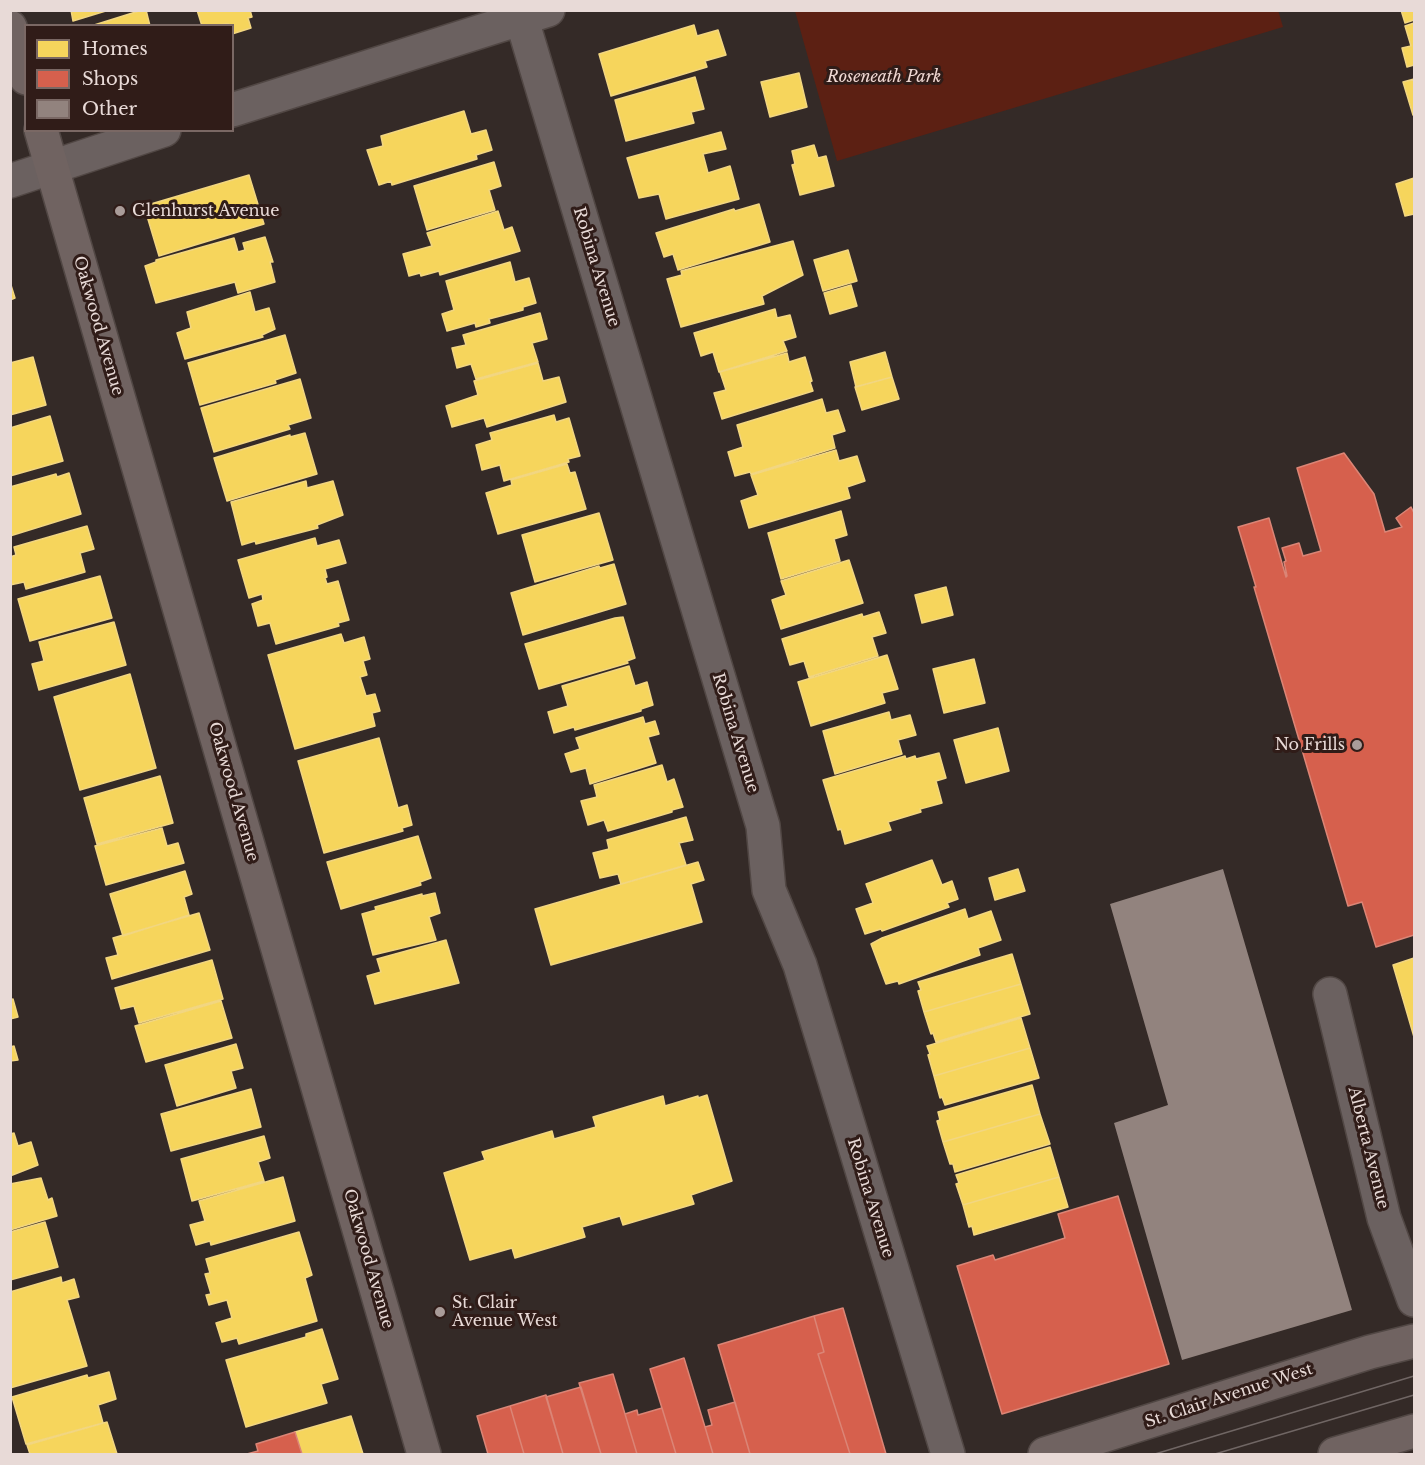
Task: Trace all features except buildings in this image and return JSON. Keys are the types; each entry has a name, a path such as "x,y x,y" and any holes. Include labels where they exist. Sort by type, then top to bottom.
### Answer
{"street":[{"path":"234,109 530,13"},
{"name":"Robina Avenue","path":"530,13 763,826 770,890 800,965 948,1455"},
{"path":"10,27 24,72"},
{"name":"Oakwood Avenue","path":"42,132 424,1455"},
{"path":"10,181 158,132"},
{"name":"Alberta Avenue","path":"1330,994 1384,1218 1414,1300"},
{"name":"St. Clair Avenue West","path":"1045,1455 1370,1352 1414,1341"},
{"path":"1335,1455 1414,1431"}],"green space":[{"name":"Roseneath Park","path":"1278,10 1283,27 837,161 795,11"}],"tram line":[{"path":"1155,1454 1414,1376"},
{"path":"1215,1454 1414,1395"}],"place":[{"name":"Glenhurst Avenue","path":"120,211"},
{"name":"No Frills","path":"1357,745"},
{"name":"St. Clair Avenue West","path":"440,1312"}]}
